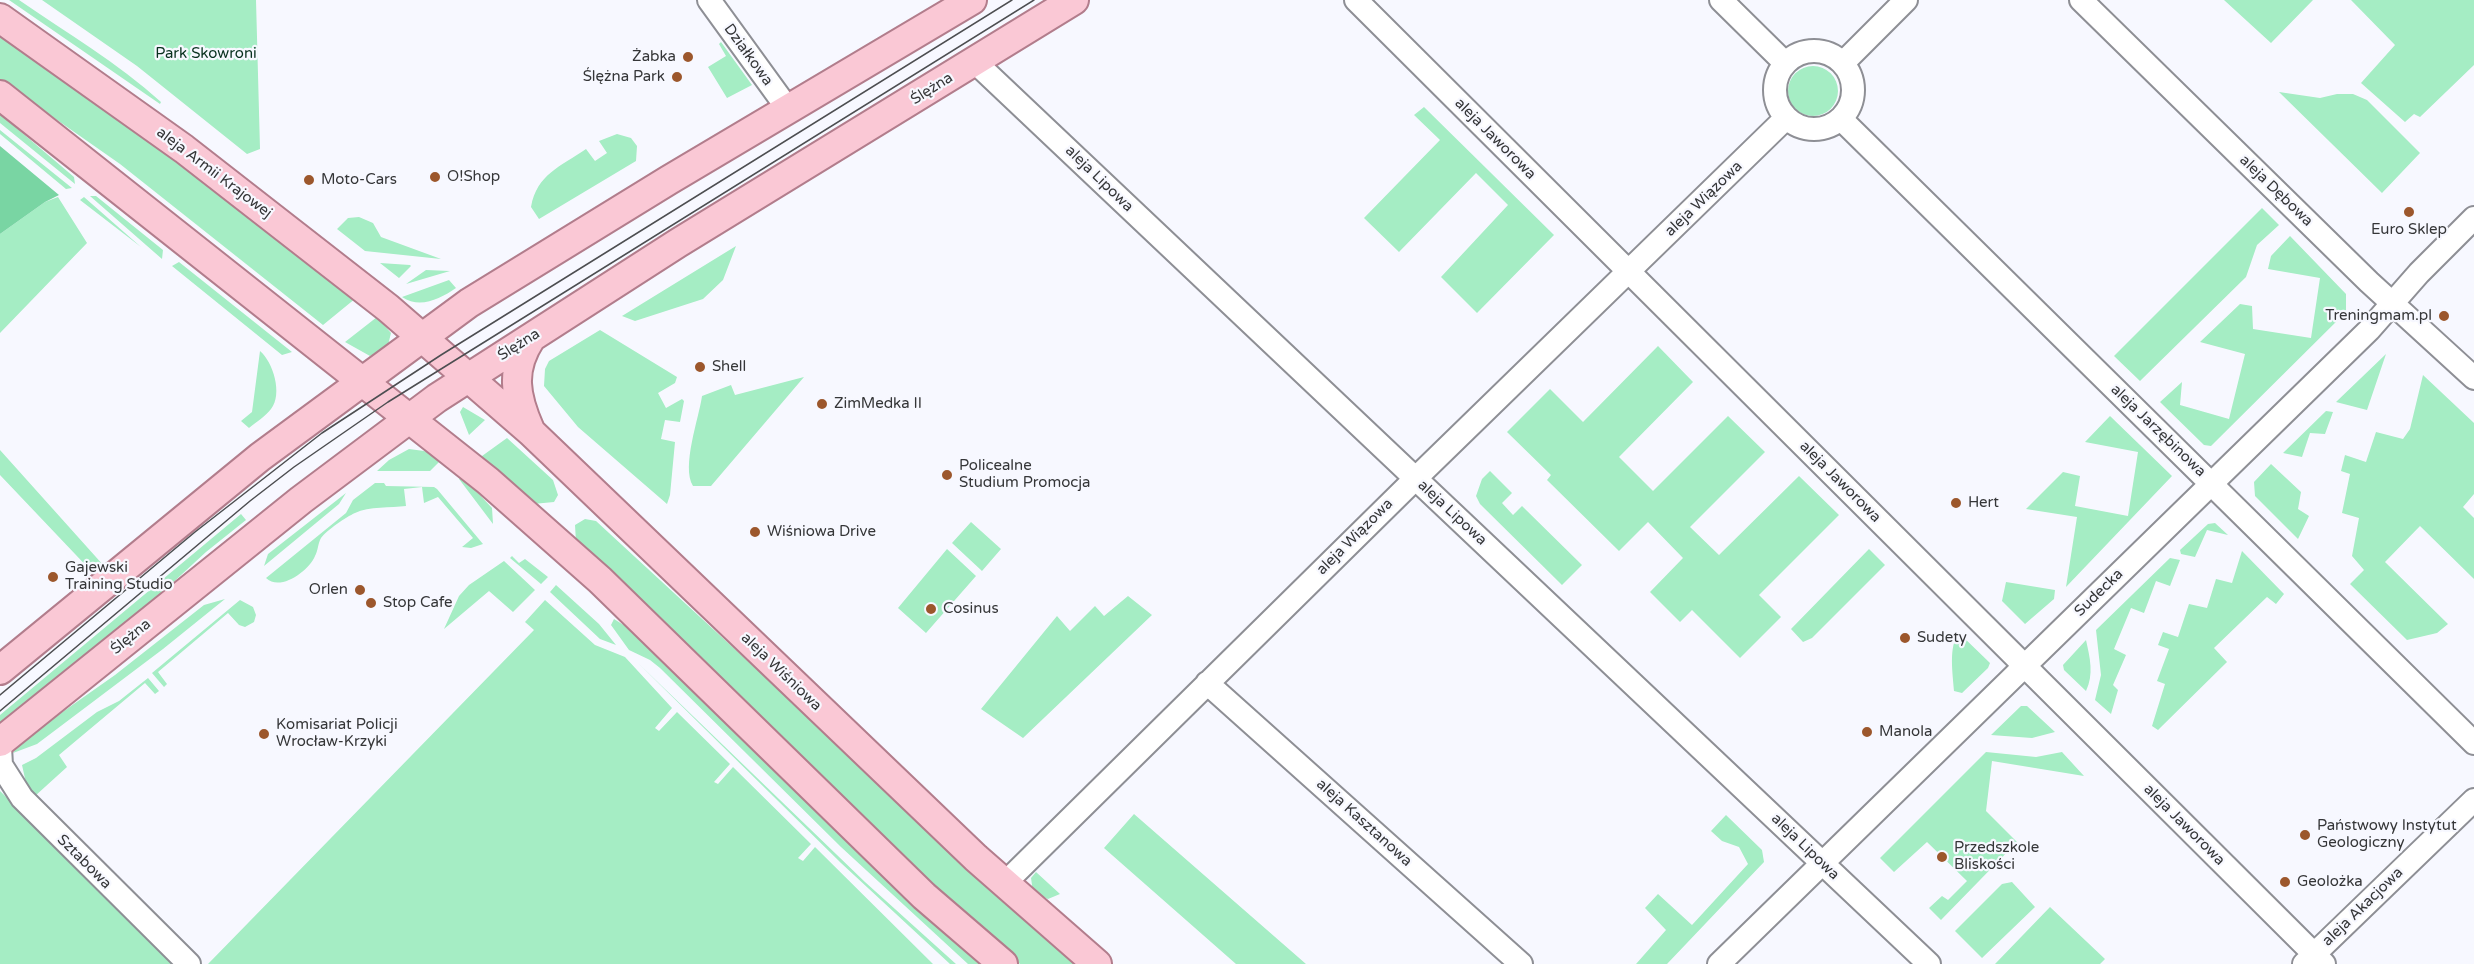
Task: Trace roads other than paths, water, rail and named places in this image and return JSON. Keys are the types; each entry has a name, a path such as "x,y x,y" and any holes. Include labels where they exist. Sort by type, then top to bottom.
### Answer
{"main road":[{"path":"0,670 213,494 421,337 509,277 972,0"},
{"name":"Ślężna","path":"0,742 257,536 409,418 467,377 678,243 975,63 1074,0"},
{"name":"aleja Armii Krajowej","path":"0,18 184,149 384,305 467,377"},
{"path":"0,95 458,455 592,573 924,896 1003,964"},
{"path":"531,338 519,358 515,377 517,394 531,432"},
{"name":"aleja Wiśniowa","path":"467,377 531,432 889,777 1097,964"}],"street":[{"name":"Działkowa","path":"709,0 788,109"},
{"name":"aleja Jaworowa","path":"1356,0 2024,665 2314,961"},
{"path":"1721,0 1785,63"},
{"path":"1843,63 1906,0"},
{"name":"aleja Dębowa","path":"2081,0 2362,274 2474,378"},
{"path":"1810,50 1831,54 1843,63 1853,83 1853,95 1850,106 1840,119 1822,129 1809,129 1786,118 1775,99 1774,88 1776,78 1785,63 1798,53 1810,50"},
{"name":"aleja Lipowa","path":"975,63 1929,964"},
{"name":"aleja Wiązowa","path":"1005,883 1414,478 1786,118"},
{"name":"aleja Jarzębinowa","path":"1840,119 2474,743"},
{"name":"Sudecka","path":"1719,964 2366,334 2474,219"},
{"name":"aleja Kasztanowa","path":"1207,683 1521,964"},
{"name":"Sztabowa","path":"0,747 1,765 22,798 189,964"},
{"name":"aleja Akacjowa","path":"2314,961 2474,800"}],"tram line":[{"path":"0,695 195,532 322,433 441,355 1012,0"},
{"path":"0,711 250,501 294,467 388,402 1034,0"}],"place":[{"name":"Żabka","path":"688,57"},
{"name":"Ślężna Park","path":"677,77"},
{"name":"O!Shop","path":"435,177"},
{"name":"Moto-Cars","path":"309,180"},
{"name":"Euro Sklep","path":"2409,212"},
{"name":"Treningmam.pl","path":"2444,316"},
{"name":"Shell","path":"700,367"},
{"name":"ZimMedka II","path":"822,404"},
{"name":"Policealne Studium Promocja","path":"947,475"},
{"name":"Hert","path":"1956,503"},
{"name":"Wiśniowa Drive","path":"755,532"},
{"name":"Gajewski Training Studio","path":"53,577"},
{"name":"Orlen","path":"360,590"},
{"name":"Stop Cafe","path":"371,603"},
{"name":"Cosinus","path":"931,609"},
{"name":"Sudety","path":"1905,638"},
{"name":"Manola","path":"1867,732"},
{"name":"Komisariat Policji Wrocław-Krzyki","path":"264,734"},
{"name":"Państwowy Instytut Geologiczny","path":"2305,835"},
{"name":"Przedszkole Bliskości","path":"1942,857"},
{"name":"Geolożka","path":"2285,882"}],"park label":[{"name":"Park Skowroni","path":"206,54"}]}
